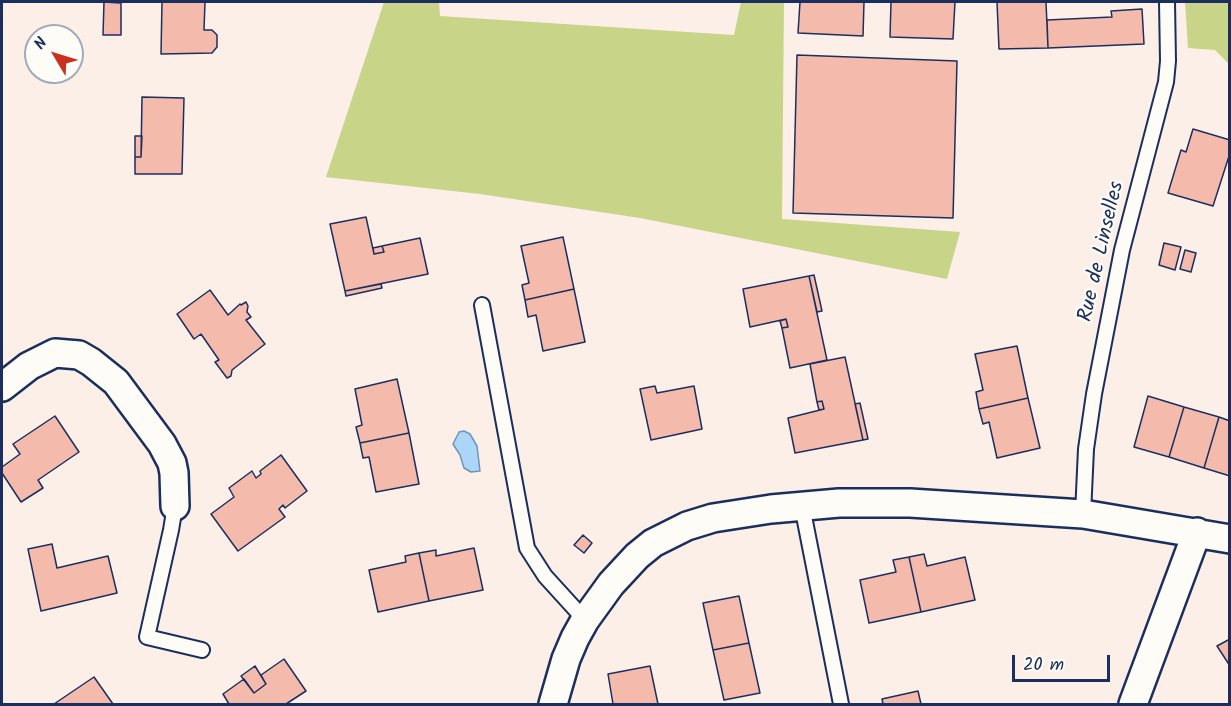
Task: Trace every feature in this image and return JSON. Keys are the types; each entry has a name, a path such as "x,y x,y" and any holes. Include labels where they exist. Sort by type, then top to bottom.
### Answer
{"street":[{"path":"2,387 29,366 55,353 79,356 91,362 116,382 162,444 174,472 175,506"},
{"path":"553,705 566,659 585,620 611,584 653,543 669,534 713,518 802,506 900,502 1050,510 1230,538"},
{"path":"1133,705 1197,532"}],"lane":[{"name":"Rue de Linselles","path":"1083,514 1086,449 1094,394 1122,250 1166,82 1167,2"},
{"path":"482,305 527,548 544,576 585,620"},
{"path":"175,506 147,637 202,650"},
{"path":"802,506 842,705"}],"green space":[{"path":"384,2 439,2 440,16 734,35 741,2 784,2 782,219 960,232 947,279 640,218 480,194 326,177"},
{"path":"1185,2 1229,2 1229,64 1215,50 1188,48"}],"water":[{"path":"464,431 470,434 477,446 480,471 471,472 464,468 453,444 459,432"}],"building":[{"path":"104,2 121,3 121,35 103,35"},
{"path":"162,2 205,2 204,30 212,30 217,35 217,47 212,53 161,54"},
{"path":"800,2 864,2 863,36 798,33"},
{"path":"891,2 955,2 953,39 890,37"},
{"path":"997,2 1046,2 1048,48 999,49"},
{"path":"1142,9 1144,44 1048,48 1047,20 1112,17 1111,11"},
{"path":"797,55 957,61 953,218 793,213"},
{"path":"142,97 184,98 182,174 135,174 135,157 141,157"},
{"path":"1193,129 1230,140 1230,153 1213,206 1168,193 1181,150 1186,152"},
{"path":"135,136 142,136 141,157 135,157"},
{"path":"366,217 374,254 384,252 382,246 420,238 428,274 345,291 330,224"},
{"path":"563,237 574,289 525,300 522,285 529,283 521,246"},
{"path":"1164,243 1181,247 1175,270 1159,265"},
{"path":"382,246 384,252 374,254 373,248"},
{"path":"1185,250 1196,253 1191,272 1180,269"},
{"path":"814,275 822,311 817,312 809,276"},
{"path":"809,276 827,360 790,368 782,328 788,327 786,319 750,327 743,289"},
{"path":"381,284 382,288 346,296 345,291"},
{"path":"574,289 585,342 543,351 536,315 528,317 525,300"},
{"path":"210,290 228,315 240,304 246,302 247,312 251,317 246,320 265,344 232,370 231,376 227,378 215,362 219,360 201,334 194,339 177,314"},
{"path":"786,319 788,327 782,328 780,321"},
{"path":"1017,346 1028,398 979,409 976,392 983,390 975,354"},
{"path":"845,357 863,440 795,453 788,418 824,409 822,401 817,402 810,364"},
{"path":"397,379 409,433 360,443 356,427 362,425 355,389"},
{"path":"655,386 657,393 694,386 702,429 651,440 640,389"},
{"path":"1148,396 1184,407 1169,457 1134,447"},
{"path":"1028,398 1040,448 997,458 989,422 983,424 979,409"},
{"path":"822,401 824,409 819,410 817,402"},
{"path":"860,403 868,439 863,440 855,404"},
{"path":"1184,407 1219,417 1204,468 1169,457"},
{"path":"55,416 79,452 38,480 43,488 21,502 2,473 2,467 20,454 13,444"},
{"path":"1219,417 1230,421 1230,476 1204,468"},
{"path":"409,433 419,484 376,492 369,457 363,458 360,443"},
{"path":"281,455 307,491 285,508 283,505 279,509 285,517 238,551 211,514 234,497 229,488 252,471 256,478 261,474 260,471"},
{"path":"583,535 592,543 584,553 574,545"},
{"path":"52,544 57,568 108,556 117,593 41,611 28,549"},
{"path":"474,548 483,590 429,601 419,553 436,550 436,556"},
{"path":"419,553 429,601 378,612 369,570 406,562 405,556"},
{"path":"924,554 927,566 965,557 975,600 921,612 909,557"},
{"path":"909,557 921,612 869,623 860,580 896,572 893,560"},
{"path":"739,596 749,643 713,650 703,603"},
{"path":"1230,639 1230,666 1217,646"},
{"path":"749,643 760,693 724,700 713,650"},
{"path":"284,659 306,691 286,704 229,704 223,694 244,679 254,693 266,684 261,675"},
{"path":"255,666 266,684 254,693 241,676"},
{"path":"650,666 658,704 613,704 608,674"},
{"path":"94,677 113,704 54,704"},
{"path":"918,691 921,704 883,704 882,699"}]}
